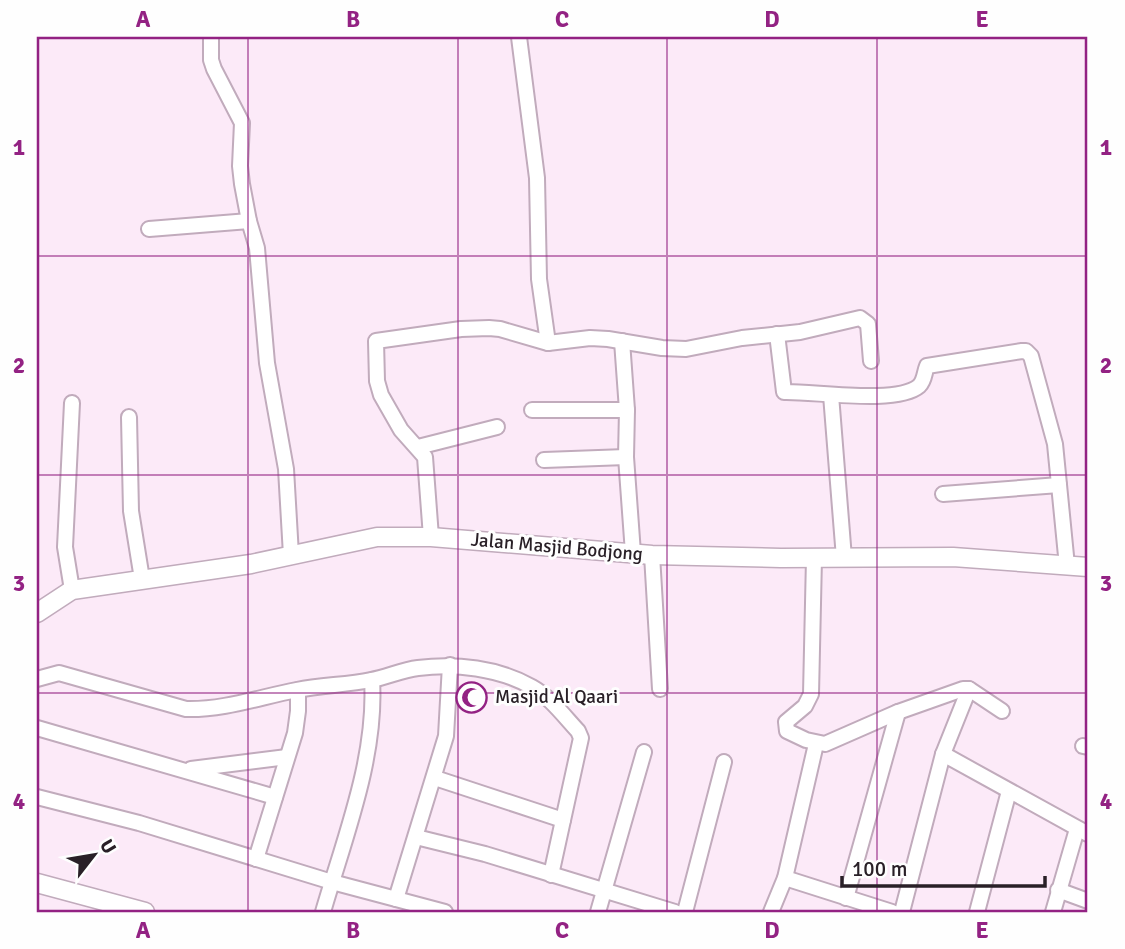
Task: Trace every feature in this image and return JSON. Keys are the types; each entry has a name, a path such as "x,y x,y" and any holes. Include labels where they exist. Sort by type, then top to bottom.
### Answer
{"street":[{"path":"211,37 211,60 214,69 242,123 240,166 249,221 257,248 267,363 286,469 291,555"},
{"path":"519,37 537,178 539,279 548,343"},
{"path":"149,229 249,221"},
{"path":"431,537 425,457 401,430 378,388 376,341 475,328 500,329 548,343 590,338 686,349 862,318 868,324 871,360"},
{"path":"777,334 784,392 874,396 906,392 913,390 924,380 927,366 1026,351 1031,356 1052,430 1067,566"},
{"path":"622,341 633,553"},
{"path":"831,395 844,558"},
{"path":"72,403 65,547 72,590"},
{"path":"532,410 627,410"},
{"path":"129,417 131,511 142,579"},
{"path":"418,447 497,428"},
{"path":"544,460 626,457"},
{"path":"943,494 1059,485"},
{"name":"Jalan Masjid Bodjong","path":"37,613 72,590 251,564 377,537 431,537 652,555 953,557 1088,567"},
{"path":"652,555 660,689"},
{"path":"814,558 811,694 805,706 786,722 785,727 791,735 816,744 825,744 958,689 969,689 1002,711"},
{"path":"396,899 446,736 450,666"},
{"path":"37,679 59,673 186,709 372,680 416,668 450,666 497,672 534,688 570,722 581,738 551,875"},
{"path":"323,912 347,838 371,733 374,708 372,680"},
{"path":"902,912 943,754 969,689"},
{"path":"256,859 297,722 298,690"},
{"path":"846,898 898,712"},
{"path":"37,728 275,797"},
{"path":"771,912 785,878 816,744"},
{"path":"598,912 644,752"},
{"path":"943,754 1083,832 1058,890 1052,912"},
{"path":"184,770 287,757"},
{"path":"685,912 724,762"},
{"path":"435,778 563,820"},
{"path":"977,912 992,864 1009,791"},
{"path":"37,797 139,823 331,882 445,912"},
{"path":"416,837 485,854 675,912"},
{"path":"785,878 892,912"},
{"path":"37,883 145,912"},
{"path":"1058,890 1088,901"}],"place":[{"name":"Masjid Al Qaari","path":"472,697"}]}
